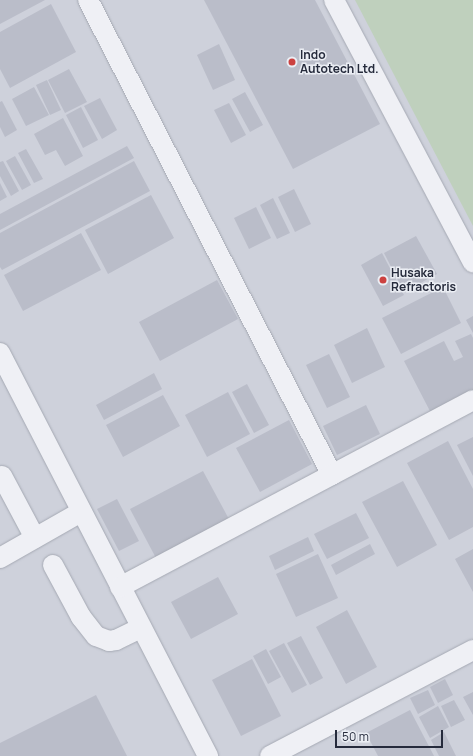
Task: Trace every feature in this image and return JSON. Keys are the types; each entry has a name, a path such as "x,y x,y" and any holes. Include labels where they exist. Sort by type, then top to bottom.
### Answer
{"lane":[{"path":"88,0 332,475"},
{"path":"334,0 473,263"},
{"path":"0,355 208,756"},
{"path":"120,587 473,400"},
{"path":"2,476 35,538"},
{"path":"0,558 82,512"},
{"path":"53,565 81,617 96,636 108,641 116,640 141,628"},
{"path":"270,756 473,650"}],"shaded area":[{"path":"0,0 473,0 473,756 0,756"}],"green space":[{"path":"355,0 473,0 473,226"}],"building":[{"path":"0,0 45,0 0,24"},
{"name":"Indo Autotech Ltd.","path":"204,0 315,0 380,124 293,169"},
{"path":"51,4 76,52 10,88 0,69 0,32"},
{"path":"219,44 235,80 213,90 197,55"},
{"path":"69,69 87,102 65,113 48,80"},
{"path":"47,80 61,110 50,115 36,85"},
{"path":"34,87 49,115 26,126 12,99"},
{"path":"245,92 263,125 250,132 232,99"},
{"path":"100,98 117,130 102,139 84,106"},
{"path":"2,101 17,130 5,137 0,127 0,102"},
{"path":"229,103 246,135 231,143 214,110"},
{"path":"81,107 98,140 83,148 66,115"},
{"path":"63,118 83,156 65,166 56,150 45,155 34,134"},
{"path":"127,146 134,158 0,230 0,214"},
{"path":"26,149 43,179 34,183 18,153"},
{"path":"15,156 31,185 22,190 6,161"},
{"path":"3,161 19,191 11,196 0,176 0,162"},
{"path":"134,161 150,191 2,270 0,267 0,233"},
{"path":"0,183 7,197 0,201"},
{"path":"294,189 311,224 295,232 278,197"},
{"path":"151,195 174,238 108,274 85,230"},
{"path":"273,198 290,233 277,239 260,205"},
{"path":"256,207 271,238 249,249 234,218"},
{"path":"81,233 101,270 23,311 4,275"},
{"path":"416,236 437,274 404,292 384,253"},
{"name":"Husaka Refractoris","path":"382,253 404,295 383,306 361,265"},
{"path":"217,280 238,319 160,361 139,322"},
{"path":"443,287 461,323 401,354 382,318"},
{"path":"473,316 473,333 466,320"},
{"path":"367,328 385,367 352,383 334,345"},
{"path":"471,334 473,338 473,391 432,415 404,361 444,341 454,361 463,357 455,341"},
{"path":"329,354 350,397 327,408 306,365"},
{"path":"154,373 162,389 104,420 96,405"},
{"path":"247,384 269,425 254,433 232,392"},
{"path":"228,392 250,434 207,457 185,415"},
{"path":"163,395 180,426 123,457 106,425"},
{"path":"366,405 380,434 337,455 323,426"},
{"path":"289,420 312,464 260,492 236,448"},
{"path":"473,437 473,476 457,445"},
{"path":"448,441 473,489 473,527 449,540 407,463"},
{"path":"203,471 230,521 157,560 130,509"},
{"path":"403,481 437,545 397,567 362,502"},
{"path":"117,499 139,541 119,551 97,509"},
{"path":"356,513 369,538 327,559 314,534"},
{"path":"308,537 314,551 275,570 269,556"},
{"path":"370,544 375,554 336,575 331,565"},
{"path":"473,549 473,592 455,559"},
{"path":"318,554 338,598 296,617 276,574"},
{"path":"218,577 238,614 191,639 171,602"},
{"path":"347,610 377,667 346,684 316,627"},
{"path":"301,636 323,678 310,685 287,643"},
{"path":"284,643 307,685 292,693 269,651"},
{"path":"266,649 281,677 268,684 253,656"},
{"path":"252,659 281,716 241,736 212,680"},
{"path":"445,679 453,695 438,703 430,687"},
{"path":"428,690 435,705 418,714 410,698"},
{"path":"473,692 473,715 463,697"},
{"path":"96,695 127,756 0,756 0,743"},
{"path":"454,700 465,720 451,727 441,706"},
{"path":"438,706 449,727 430,738 419,717"},
{"path":"410,710 434,756 378,756 366,733"},
{"path":"444,732 456,756 439,756 431,740"}],"place":[{"name":"Indo Autotech Ltd.","path":"292,62"},
{"name":"Husaka Refractoris","path":"383,280"}]}
